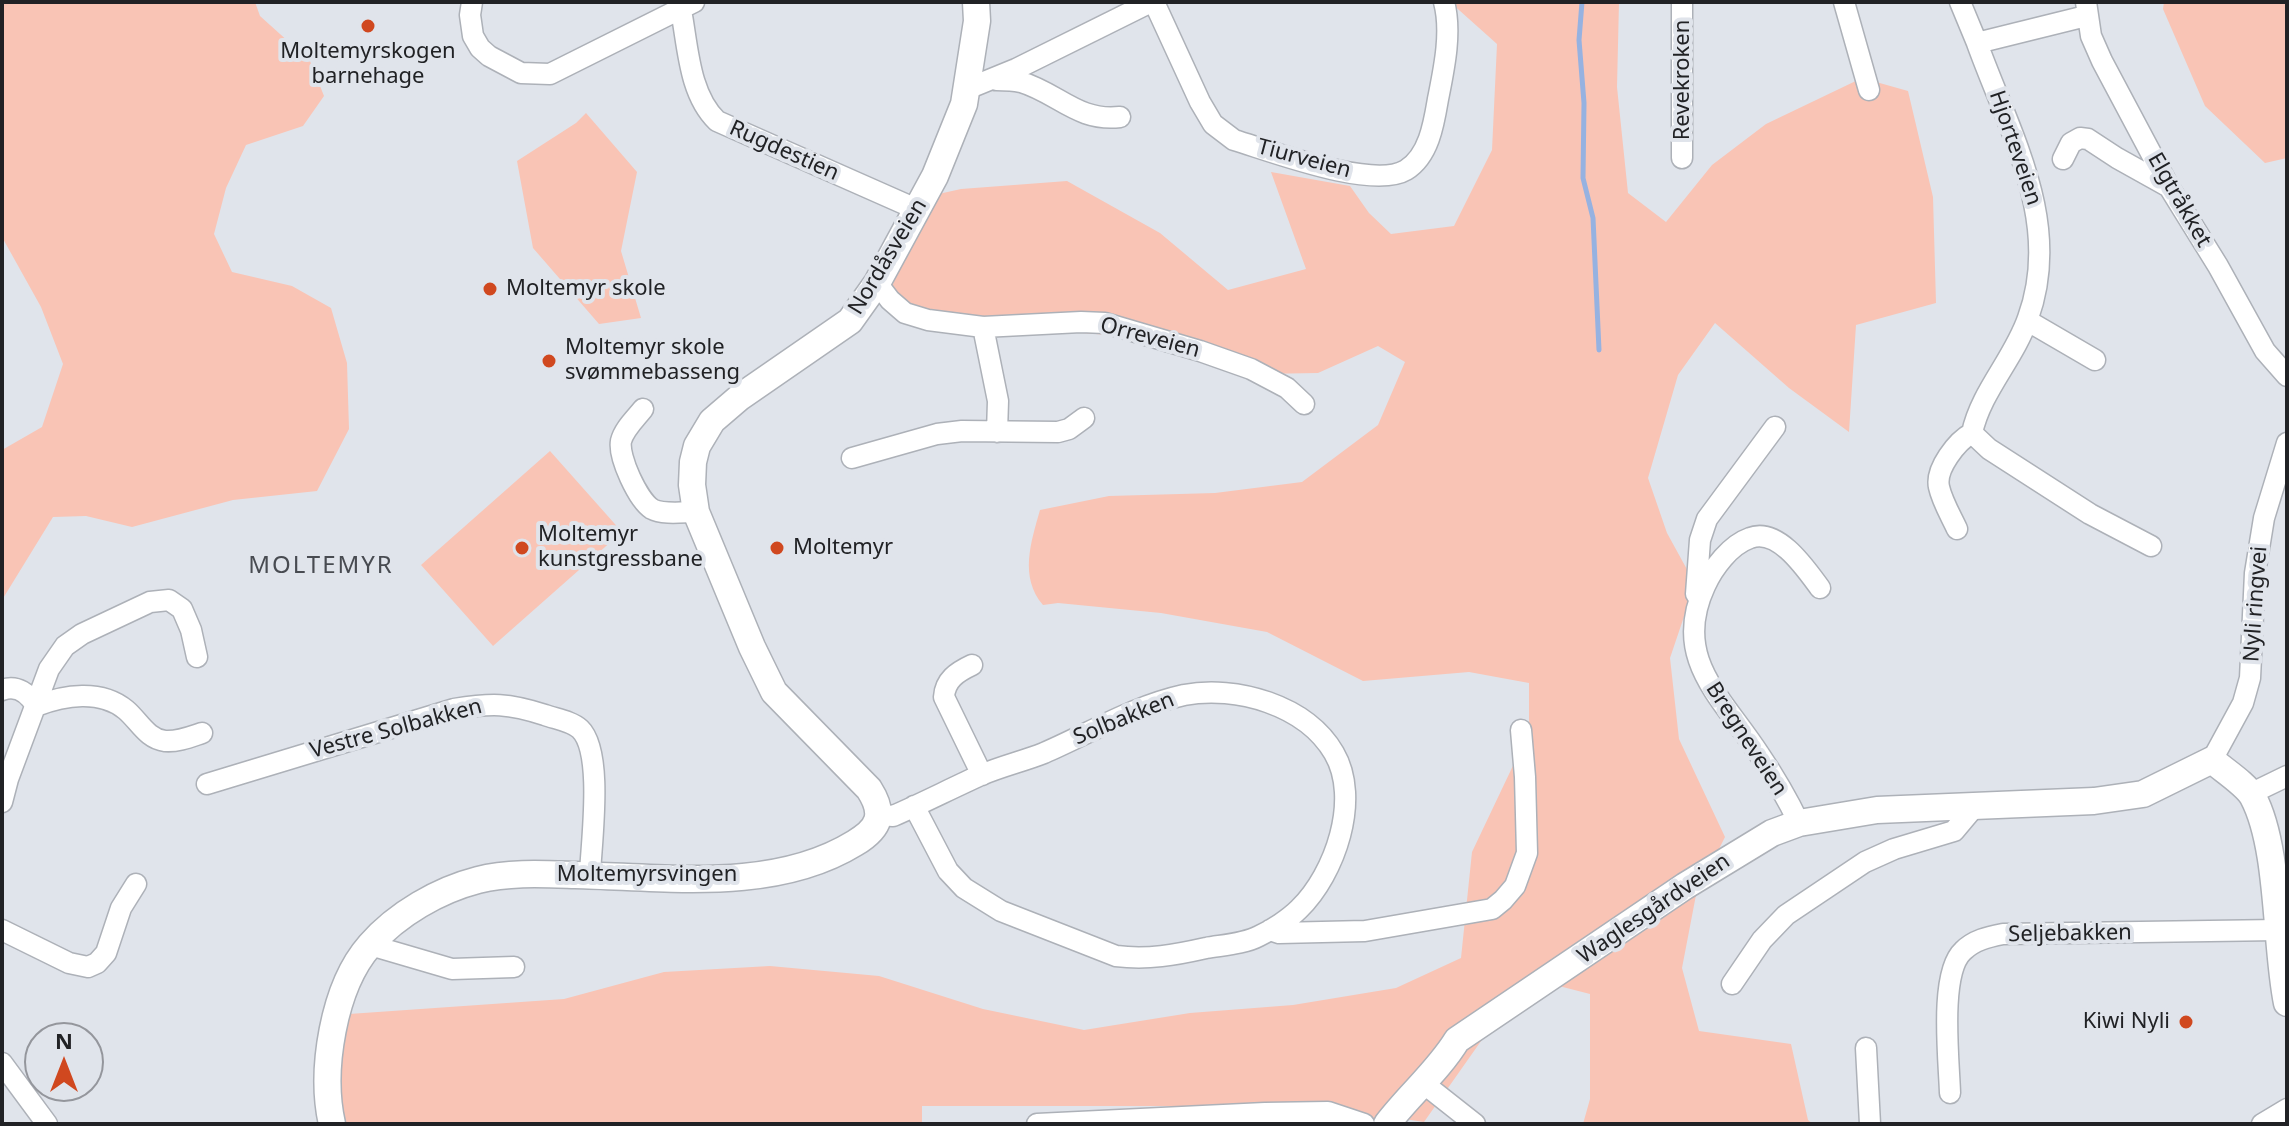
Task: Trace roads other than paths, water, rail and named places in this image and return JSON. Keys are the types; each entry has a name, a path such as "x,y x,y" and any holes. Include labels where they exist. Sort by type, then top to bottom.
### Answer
{"main road":[{"name":"Nordåsveien","path":"696,512 693,462 697,446 712,421 740,397 850,321 877,283 948,149 964,104 977,21 976,2"},
{"path":"696,512 774,692 869,789 878,803 879,815"},
{"path":"2212,760 2252,793 2269,850 2287,1003"},
{"name":"Waglesgårdveien","path":"1387,1124 1457,1040 1491,1014 1529,993 1685,886 1772,833 1799,823 1877,810 2094,801 2143,794 2212,760"},
{"name":"Moltemyrsvingen","path":"332,1124 328,1108 328,1061 344,993 370,945 401,918 455,887 482,879 517,875 705,877 753,875 791,869 838,853 870,833 879,815"}],"street":[{"path":"472,2 473,36 480,48 521,73 550,74 687,6"},
{"name":"Tiurveien","path":"967,89 1153,2 1200,102 1221,132 1234,140 1339,170 1370,176 1394,175 1415,163 1427,145 1442,83 1448,20 1444,2"},
{"name":"Revekroken","path":"1682,2 1682,158"},
{"path":"1844,2 1869,90"},
{"path":"1960,2 1977,43"},
{"name":"Rugdestien","path":"687,6 699,96 717,121 916,209"},
{"name":"Elgtråkket","path":"1977,43 2086,9 2091,36 2102,61 2169,187 2265,351 2287,376"},
{"name":"Hjorteveien","path":"1957,529 1938,479 1958,443 1972,433 1976,415 2028,321 2038,285 2042,249 2038,216 2024,164 1977,43"},
{"path":"992,79 1019,82 1087,116 1104,119 1120,117"},
{"path":"2063,159 2071,143 2080,138 2088,139 2169,187"},
{"name":"Orreveien","path":"877,283 905,313 928,320 983,327 1105,323 1251,369 1287,388 1304,404"},
{"path":"2028,321 2095,360"},
{"path":"983,327 998,401 997,432"},
{"path":"643,409 629,426 621,443 622,458 641,497 651,508 660,512 696,512"},
{"path":"852,458 937,434 962,431 1058,432 1069,429 1084,418"},
{"name":"Bregneveien","path":"1775,427 1721,496 1707,519 1700,540 1694,638 1699,666 1727,711 1759,753 1799,823"},
{"path":"1972,433 1989,449 2090,514 2151,546"},
{"name":"Nyli ringvei","path":"2212,760 2243,703 2250,678 2255,573 2264,518 2287,443"},
{"name":"Bregneveien","path":"1695,606 1716,566 1737,546 1755,536 1768,537 1781,544 1805,567 1820,588"},
{"path":"2,802 4,778 49,669 65,646 82,634 150,602 169,600 182,609 197,657"},
{"path":"972,665 960,670 949,681 944,697 982,775"},
{"path":"2,690 8,688 24,692 36,706"},
{"name":"Solbakken","path":"879,815 893,816 914,806 982,775 1044,753 1114,718 1184,695 1216,693 1247,696 1270,703 1301,719 1320,735 1334,753 1340,769 1344,815 1338,844 1324,876 1299,909 1256,938 1162,958 1116,956 1001,911 964,888 948,871 914,806"},
{"path":"36,706 50,700 97,697 108,699 125,709 150,736 163,741 180,740 202,733"},
{"name":"Vestre Solbakken","path":"207,784 454,709 491,703 519,706 570,723 588,740 593,764 590,875"},
{"name":"Solbakken","path":"1270,930 1279,933 1365,931 1492,909 1515,886 1527,853 1521,730"},
{"path":"2252,793 2287,776"},
{"path":"1732,984 1762,940 1786,915 1865,862 1894,849 1954,831 1975,806"},
{"path":"2,930 69,963 88,967 106,953 121,908 136,884"},
{"name":"Seljebakken","path":"1950,1093 1950,983 1953,965 1960,953 1973,943 2003,934 2278,930"},
{"path":"370,945 452,969 514,967"},
{"path":"1866,1048 1870,1124"},
{"path":"2,1063 47,1124"},
{"path":"1423,1083 1449,1115 1475,1124"},
{"path":"2262,1124 2287,1109"},
{"path":"1037,1124 1328,1112 1364,1124"}],"waterway":[{"path":"1582,2 1579,40 1584,103 1583,178 1593,218 1599,350"}],"place":[{"name":"Moltemyrskogen barnehage","path":"368,26"},
{"name":"Moltemyr skole","path":"490,289"},
{"name":"Moltemyr skole svømmebasseng","path":"549,361"},
{"name":"Moltemyr kunstgressbane","path":"522,548"},
{"name":"Moltemyr","path":"777,548"},
{"name":"Kiwi Nyli","path":"2186,1022"}],"district":[{"name":"MOLTEMYR","path":"321,566"}]}
